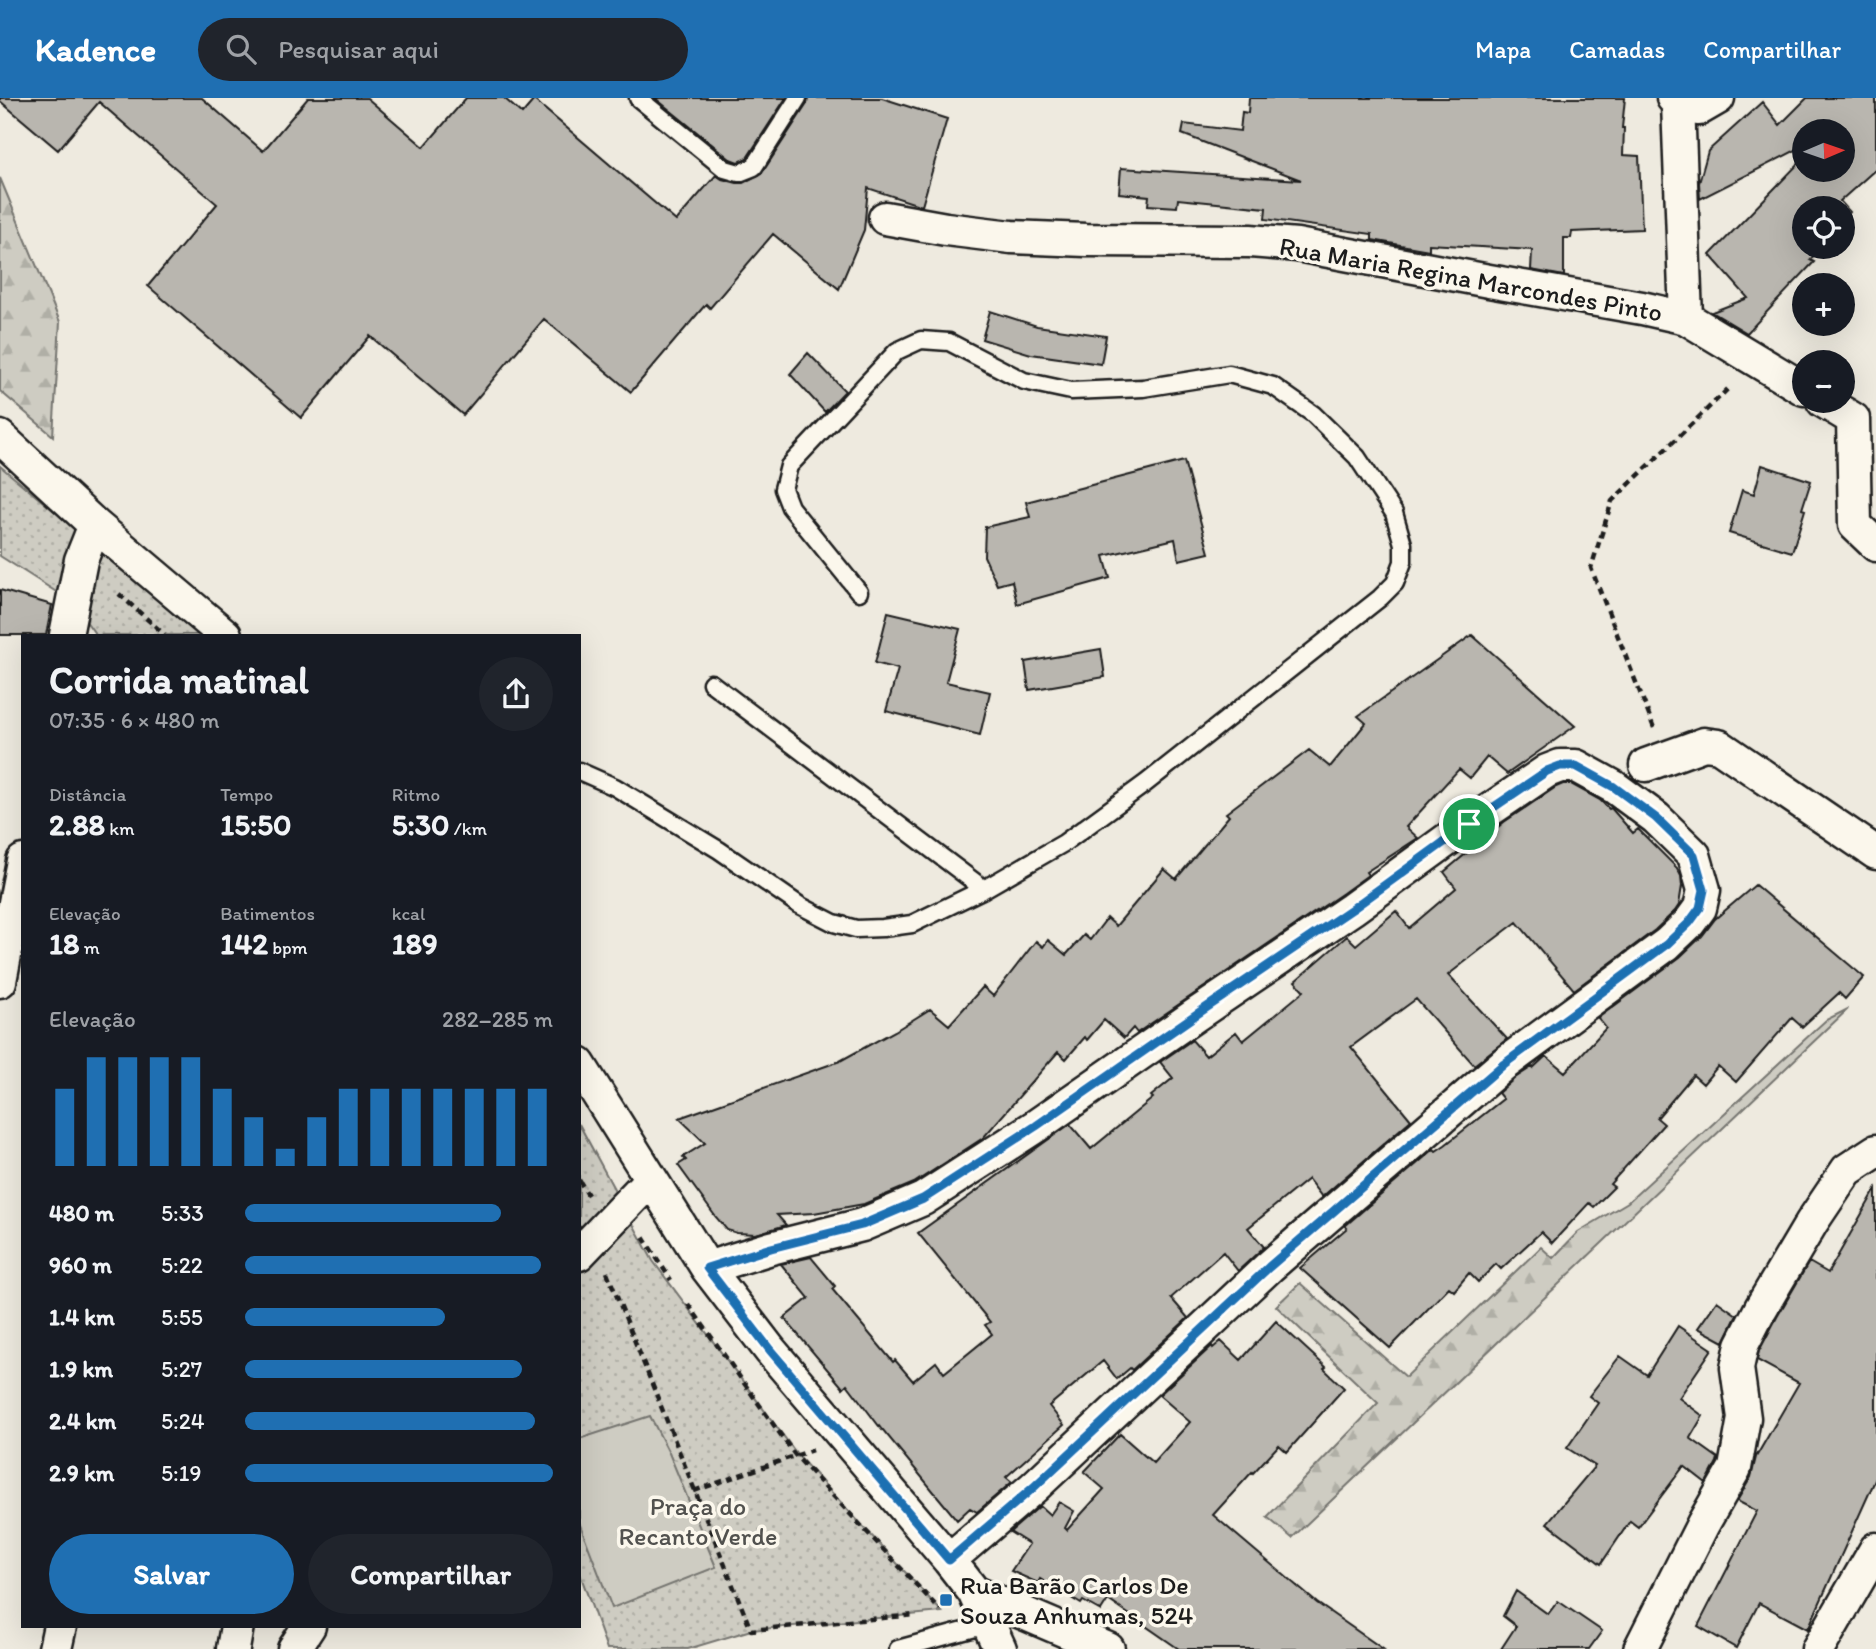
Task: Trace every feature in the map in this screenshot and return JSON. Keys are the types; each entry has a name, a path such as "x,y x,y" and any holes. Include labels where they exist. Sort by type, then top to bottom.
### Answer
{"street":[{"name":"Rua Maria Regina Marcondes Pinto","path":"885,218 1011,237 1250,241 1297,245 1686,318 1693,101"},
{"path":"1686,318 1792,382"},
{"path":"1843,413 1853,419 1855,525 1876,545"},
{"path":"0,438 95,525 224,634"},
{"path":"66,634 81,560 95,525"},
{"path":"1656,761 1704,744 1719,746 1876,853"},
{"path":"707,1268 771,1248 862,1225 923,1199 1036,1126 1547,771 1560,766 1576,766 1614,787 1656,818 1694,855 1704,890 1700,908 1667,944 1504,1064 1269,1267 1034,1487 949,1560"},
{"path":"0,981 21,871"},
{"path":"581,1067 707,1268 770,1350 974,1592 995,1637"},
{"path":"1640,1649 1703,1524 1735,1468 1744,1418 1737,1368 1742,1345 1812,1222 1847,1170 1876,1151"},
{"path":"586,1246 651,1179"},
{"path":"1818,1649 1876,1549"},
{"path":"974,1592 1108,1649"},
{"path":"55,1649 60,1628"},
{"path":"233,1649 237,1628"},
{"path":"293,1649 308,1628"}],"lane":[{"path":"638,98 725,169 739,173 754,167 798,98"},
{"path":"581,772 615,787 719,850 799,905 834,923 856,929 912,924 984,889 1064,843 1146,783 1380,598 1395,583 1404,562 1403,544 1394,513 1357,457 1313,414 1273,386 1229,374 1143,388 1071,391 1024,381 949,342 921,340 897,351 789,466 783,489 790,507 859,592"},
{"path":"711,683 984,889"},
{"path":"898,1649 995,1637"}],"path":[{"path":"1656,761 1591,568 1612,502 1757,361"},
{"path":"626,1206 654,1257 678,1290"},
{"path":"586,1246 694,1491 751,1630 942,1612 795,1455 686,1301"},
{"path":"694,1491 795,1455 847,1440"}],"green space":[{"path":"0,178 60,322 53,436 0,391"},
{"path":"0,466 202,634 95,634 72,602 0,556"},
{"path":"1848,1009 1292,1538 1267,1517 1378,1403 1276,1306 1300,1283 1406,1377 1541,1247 1553,1258 1578,1232 1628,1202 1826,1020"},
{"name":"Praça do Recanto Verde","path":"581,1128 653,1261 800,1458 942,1612 751,1630 688,1649 607,1649 581,1577"},
{"path":"650,1416 669,1453 716,1567 612,1608 581,1527 581,1438"}],"building":[{"path":"0,98 202,98 263,151 308,98 367,98 424,147 466,98 504,98 522,114 534,100 676,221 716,175 722,179 743,183 762,173 807,104 808,98 882,98 947,119 922,206 868,188 864,230 839,289 773,234 710,308 706,304 631,392 544,319 463,415 370,336 301,418 148,286 217,204 99,102 58,150 0,101"},
{"path":"655,98 786,98 747,158 738,162 730,159"},
{"path":"1249,98 1625,98 1623,155 1639,156 1642,229 1572,232 1571,238 1564,238 1564,276 1531,270 1532,250 1429,244 1429,250 1372,240 1372,234 1265,219 1266,208 1178,199 1177,207 1148,205 1149,196 1119,193 1121,168 1301,180 1182,134 1184,124 1240,131 1242,112 1248,113"},
{"path":"1807,98 1876,98 1876,169 1846,196 1792,196 1792,259 1811,259 1814,262 1804,273 1792,273 1792,285 1747,333 1712,312 1748,298 1710,255 1792,170 1792,182 1855,182 1855,119 1792,119 1792,152 1700,199 1699,183 1708,151 1762,102 1780,125"},
{"path":"990,311 1037,326 1106,336 1101,364 1031,354 982,339"},
{"path":"808,353 845,391 825,412 790,374"},
{"path":"1184,461 1209,553 1179,560 1175,539 1104,556 1110,578 1017,604 1012,581 997,585 984,556 985,527 1030,517 1026,502"},
{"path":"1762,465 1811,481 1792,552 1729,533 1742,490 1754,494"},
{"path":"0,590 52,605 46,634 0,635"},
{"path":"888,612 960,629 946,682 990,692 980,735 886,711 898,669 875,663"},
{"path":"1472,635 1575,726 1507,774 1487,757 1470,778 1459,769 1406,827 1418,838 1366,872 1368,875 1343,893 1137,1033 1133,1028 1124,1038 1104,1020 1066,1059 1058,1052 983,1138 914,1183 864,1204 814,1213 777,1215 786,1225 756,1234 727,1230 678,1165 686,1160 683,1157 705,1143 679,1118 840,1061 930,1009 949,1025 983,987 993,996 1036,941 1043,947 1048,940 1066,955 1084,935 1090,940 1107,918 1116,926 1164,869 1176,879 1229,816 1226,813 1309,750 1330,767 1366,723 1358,716"},
{"path":"1101,649 1105,677 1029,690 1025,662"},
{"path":"1563,784 1571,784 1611,808 1633,833 1638,829 1677,868 1682,886 1679,905 1675,911 1655,930 1574,990 1517,922 1484,947 1448,975 1507,1039 1474,1065 1416,999 1351,1047 1411,1120 1322,1197 1308,1179 1248,1228 1264,1247 1238,1271 1223,1252 1171,1298 1188,1318 1132,1370 1130,1368 1117,1379 1103,1361 1049,1406 1064,1425 1006,1477 1012,1482 977,1512 970,1508 957,1520 847,1384 843,1388 784,1318 809,1298 781,1264 811,1257 835,1286 832,1289 893,1362 895,1360 913,1381 936,1362 944,1373 992,1334 985,1325 990,1322 918,1233 1070,1124 1091,1149 1173,1078 1160,1062 1192,1040 1206,1056 1236,1032 1243,1041 1304,991 1295,981 1347,936 1356,945 1396,911 1409,928 1456,888 1444,872 1504,822"},
{"path":"1755,885 1864,977 1845,999 1839,993 1802,1027 1792,1018 1736,1082 1718,1066 1703,1084 1693,1075 1657,1118 1664,1124 1610,1184 1614,1187 1594,1207 1589,1203 1552,1243 1541,1232 1501,1269 1496,1264 1478,1282 1469,1273 1454,1291 1449,1287 1390,1348 1300,1268 1434,1149 1436,1151 1445,1145 1503,1099 1498,1093 1515,1078 1533,1068 1546,1056 1565,1072 1606,1028 1598,1018 1680,957 1715,919"},
{"path":"1876,1189 1876,1478 1808,1629 1759,1603 1736,1648 1698,1626 1757,1511 1737,1501 1751,1477 1756,1457 1799,1383 1757,1360 1759,1351 1809,1262 1828,1273"},
{"path":"1717,1301 1737,1315 1724,1342 1698,1328"},
{"path":"1276,1321 1326,1367 1324,1369 1344,1388 1287,1452 1279,1445 1213,1515 1317,1603 1383,1649 1179,1649 1108,1600 1101,1611 1083,1601 1081,1604 1040,1579 1038,1583 1011,1571 1029,1544 1010,1532 1040,1506 1050,1515 1059,1502 1074,1511 1065,1528 1067,1530 1104,1489 1084,1472 1120,1434 1153,1463 1190,1422 1159,1395 1212,1346 1213,1348 1221,1341 1241,1360"},
{"path":"1678,1326 1712,1349 1679,1398 1703,1416 1690,1438 1718,1458 1717,1462 1706,1483 1684,1466 1638,1527 1630,1521 1601,1564 1547,1523 1595,1466 1567,1448 1598,1403 1589,1396 1620,1356 1647,1375"},
{"path":"1516,1591 1548,1614 1558,1601 1602,1631 1589,1649 1501,1649 1516,1626 1503,1616"}],"place":[{"name":"Rua Barão Carlos De Souza Anhumas, 524","path":"946,1600"}],"route":[{"path":"1560,766 1576,766 1614,787 1656,818 1694,855 1704,890 1700,908 1667,944 1504,1064 1269,1267 1034,1487 949,1560 770,1350 707,1268 771,1248 862,1225 923,1199 1036,1126 1352,909 1469,824 1547,771 1560,766"}]}
